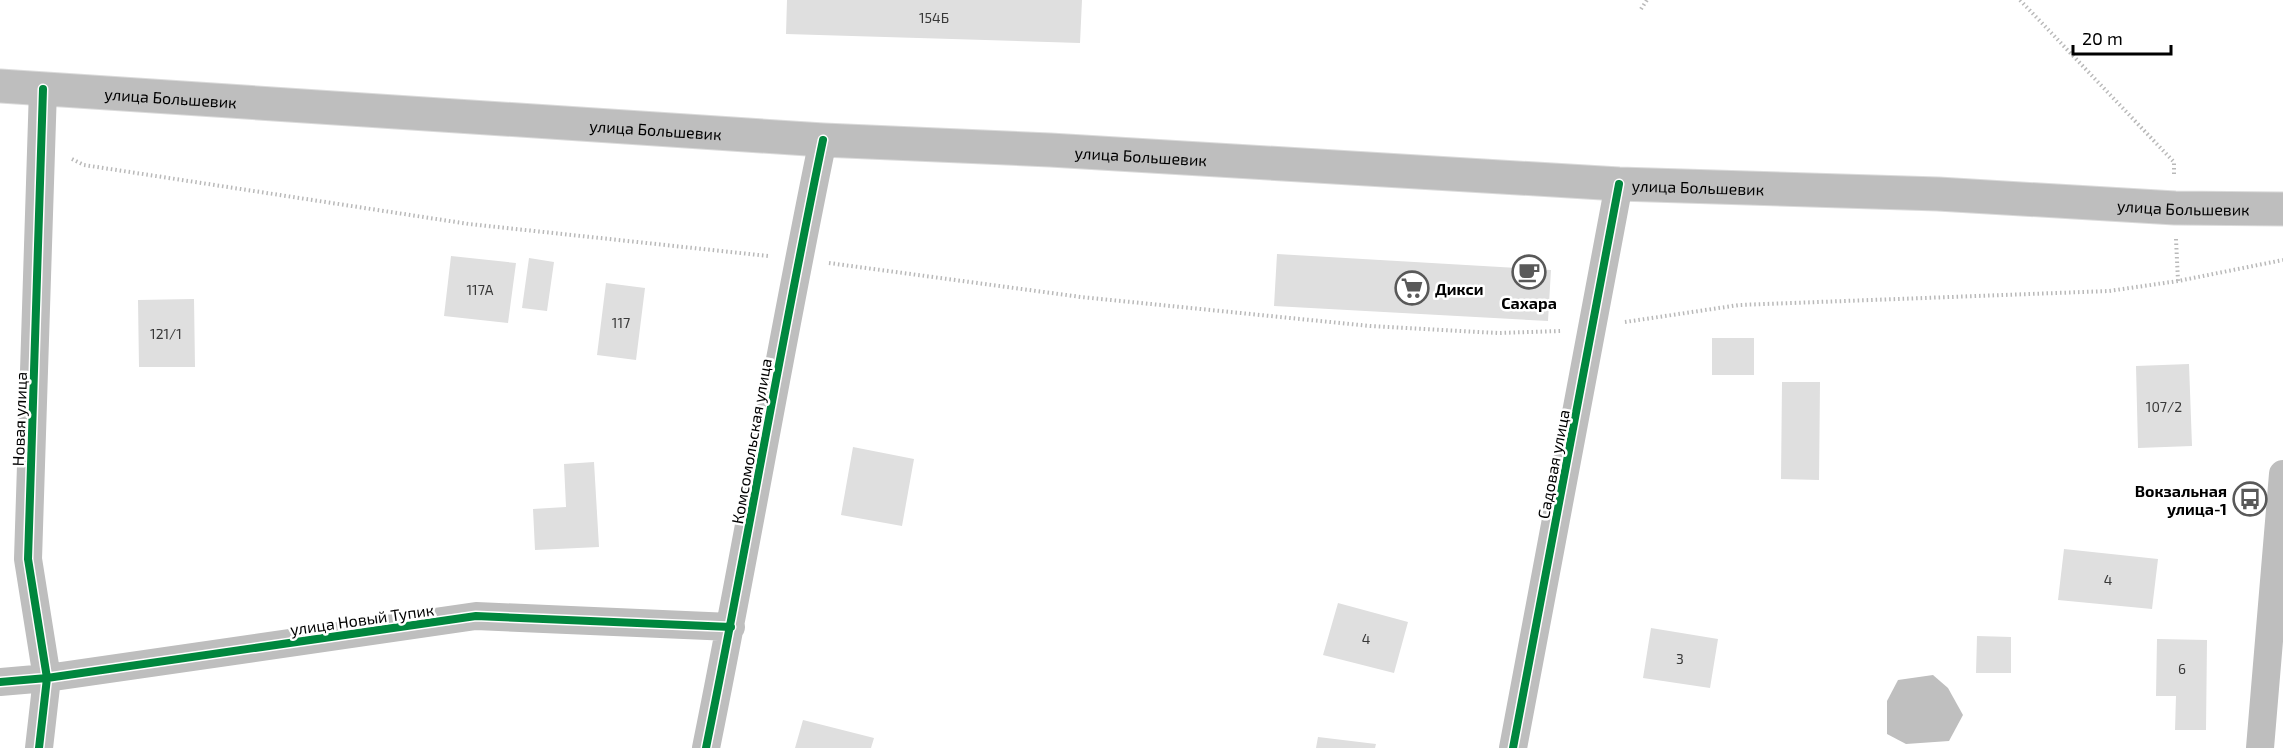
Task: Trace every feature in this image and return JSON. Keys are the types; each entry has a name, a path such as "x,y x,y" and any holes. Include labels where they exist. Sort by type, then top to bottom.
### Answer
{"main road":[{"name":"улица Большевик","path":"0,87 823,140 1050,150 1619,184 1938,194 2175,208 2283,209"}],"street":[{"name":"Новая улица","path":"39,748 47,678 28,559 43,88"},
{"name":"Комсомольская улица","path":"706,748 823,140"},
{"name":"Садовая улица","path":"1513,748 1619,184"},
{"path":"2260,748 2283,474"},
{"name":"улица Новый Тупик","path":"0,682 47,678 476,616 731,627"}],"path":[{"path":"1641,9 1647,0"},
{"path":"2020,0 2174,162 2178,281"},
{"path":"41,144 84,165 469,224 747,253 1081,297 1370,326 1498,333 1553,333 1739,305 2109,291 2178,281 2283,260"}],"shaded area":[{"path":"1933,675 1948,688 1963,715 1949,741 1906,744 1887,734 1887,701 1898,680"}],"building":[{"path":"787,0 1082,0 1080,43 786,34"},
{"name":"Дикси","path":"1277,254 1551,270 1548,321 1274,306"},
{"path":"451,256 516,263 508,323 444,316"},
{"path":"529,258 554,262 547,311 522,308"},
{"path":"606,283 645,288 636,360 597,355"},
{"path":"194,299 195,367 139,367 138,300"},
{"path":"1712,338 1754,338 1754,375 1712,375"},
{"path":"2189,364 2192,446 2138,448 2136,366"},
{"path":"1782,382 1820,382 1819,480 1781,479"},
{"path":"853,447 914,459 902,526 841,515"},
{"path":"594,462 599,547 535,550 533,509 566,507 564,464"},
{"path":"2064,549 2158,559 2152,609 2058,600"},
{"path":"1338,603 1408,622 1394,673 1323,655"},
{"path":"1651,628 1718,639 1710,688 1643,678"},
{"path":"1977,636 2011,637 2011,673 1976,673"},
{"path":"2157,639 2207,640 2206,730 2175,730 2176,696 2156,696"},
{"path":"803,720 874,738 871,748 795,748"},
{"path":"1318,737 1376,744 1375,748 1316,748"}],"cycle path":[{"path":"39,748 47,678 28,559 43,89"},
{"path":"706,748 823,140"},
{"path":"1513,748 1619,184"},
{"path":"0,682 47,678 476,616 731,627"}],"place":[{"name":"Сахара","path":"1529,272"},
{"name":"Дикси","path":"1412,288"},
{"name":"Вокзальная улица-1","path":"2250,499"}]}
